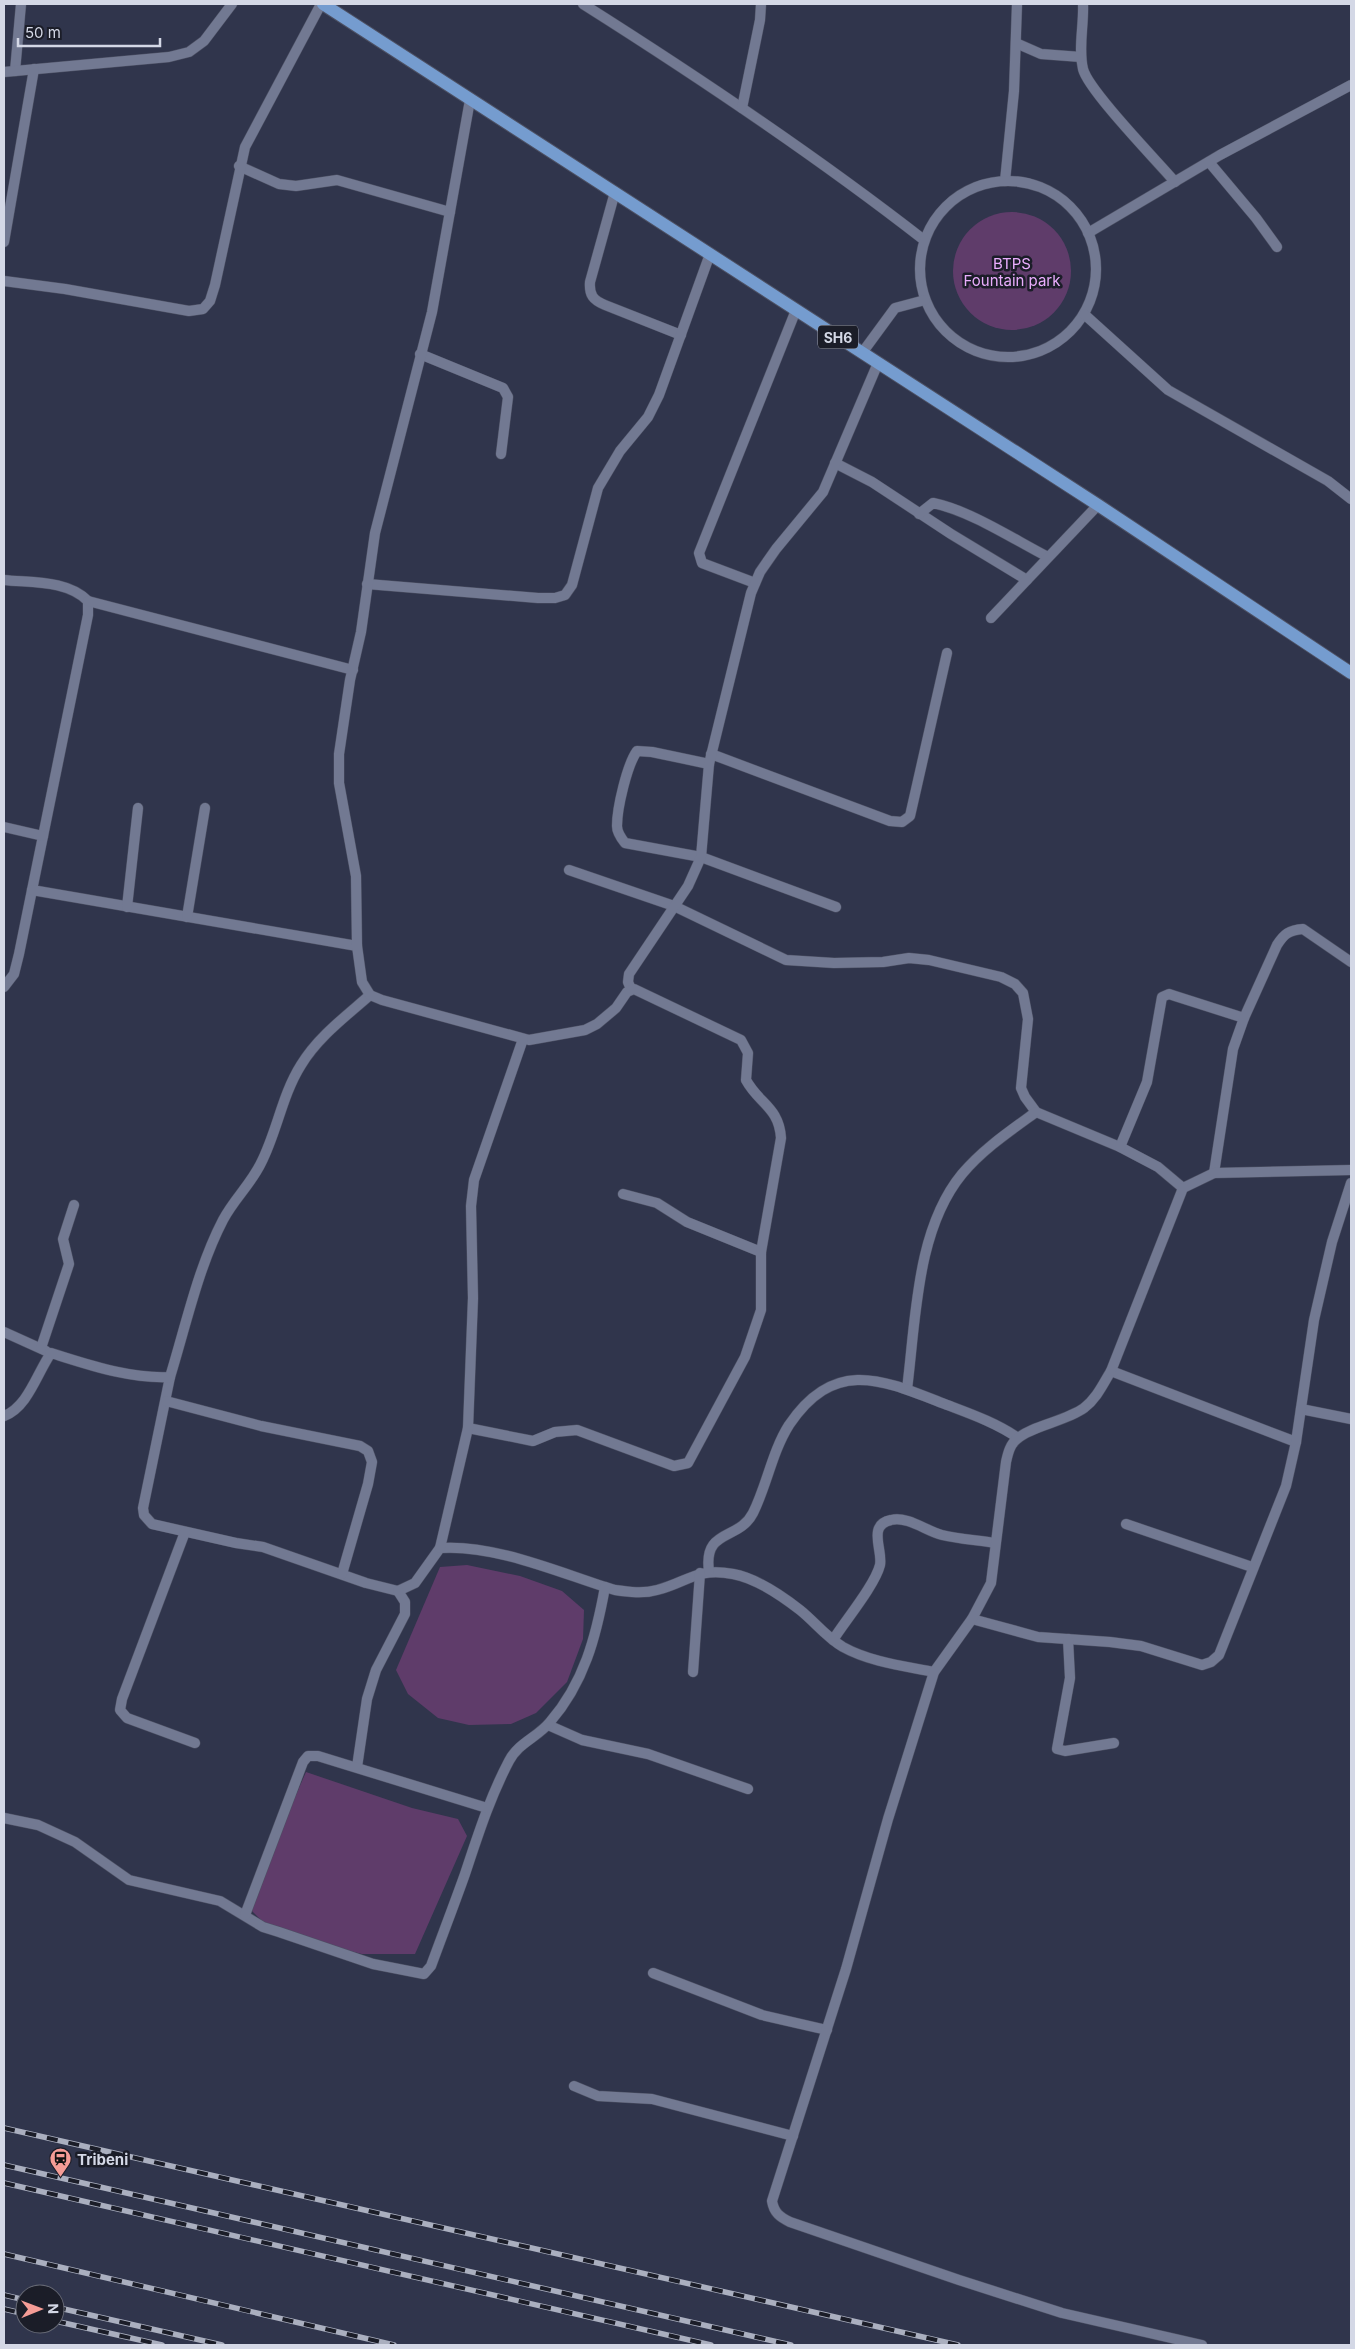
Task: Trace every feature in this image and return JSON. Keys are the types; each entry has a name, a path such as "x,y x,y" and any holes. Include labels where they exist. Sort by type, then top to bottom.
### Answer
{"main road":[{"name":"SH6","path":"322,4 1098,505 1351,674"}],"street":[{"path":"15,71 21,4"},
{"path":"4,72 169,57 189,52 204,41 232,4"},
{"path":"4,281 65,289 189,311 203,309 210,301 215,285 239,166 245,147 322,4"},
{"path":"582,4 742,108 852,183 924,240"},
{"path":"742,108 760,20 761,4"},
{"path":"1005,181 1014,91 1017,4"},
{"path":"1083,4 1081,57 1084,72 1092,84 1176,182"},
{"path":"1016,43 1041,54 1081,57"},
{"path":"4,242 34,69"},
{"path":"1088,233 1208,162 1351,85"},
{"path":"470,100 432,312 375,533 361,632 339,754 339,774 356,876 357,946 362,982 370,995 523,1040 585,1030 608,1016 631,989"},
{"path":"1208,162 1256,218 1277,247"},
{"path":"239,166 279,184 296,186 337,180 450,212"},
{"path":"1005,181 1031,184 1054,194 1074,211 1088,233 1095,260 1094,288 1084,314 1066,336 1042,351 1014,358 986,355 960,344 939,325 925,300 919,270 924,240 937,216 956,198 979,185 1005,181"},
{"path":"615,192 590,282 589,292 594,300 680,335"},
{"path":"368,584 538,598 565,595 572,585 598,488 620,451 648,417 659,395 710,254"},
{"path":"862,353 895,308 925,300"},
{"path":"755,583 702,563 698,553 796,310"},
{"path":"1084,314 1168,390 1328,481 1351,499"},
{"path":"420,354 493,382 503,388 508,397 501,454"},
{"path":"631,989 628,982 629,974 688,886 701,857 709,759 751,593 776,549 823,492 878,363"},
{"path":"835,463 872,482 919,514 1027,580"},
{"path":"919,514 933,504 943,505 1048,557"},
{"path":"991,618 1098,505"},
{"path":"4,580 59,586 78,591 88,601 353,670"},
{"path":"4,987 14,974 88,615 88,601"},
{"path":"836,907 701,857 625,843 619,835 617,826 626,774 631,760 638,751 709,759 890,821 902,822 910,816 948,653"},
{"path":"128,907 138,808"},
{"path":"187,917 205,808"},
{"path":"4,827 43,836"},
{"path":"569,870 674,906 786,960 834,963 883,962 909,958 929,960 1001,978 1015,984 1023,993 1028,1019 1021,1088 1024,1097 1036,1112 1120,1147 1158,1167 1183,1188"},
{"path":"32,890 357,946"},
{"path":"1214,1173 1227,1077 1244,1018 1284,935 1293,930 1302,929 1351,962"},
{"path":"468,1428 533,1441 554,1432 577,1430 674,1466 688,1463 745,1357 761,1310 761,1252 781,1138 780,1128 774,1113 746,1080 748,1053 746,1046 730,1034 631,989"},
{"path":"1120,1147 1147,1082 1162,997 1168,994 1244,1018"},
{"path":"357,1768 364,1710 373,1680 405,1614 405,1602 398,1591 263,1547 152,1524 144,1515 143,1508 170,1377 214,1240 224,1218 256,1174 268,1150 290,1085 300,1066 323,1037 370,995"},
{"path":"398,1591 414,1582 440,1548 468,1428 472,1298 471,1206 474,1180 523,1040"},
{"path":"907,1389 926,1243 940,1208 962,1174 977,1158 1036,1112"},
{"path":"1202,2345 1062,2313 897,2260 785,2219 773,2209 772,2201 827,2030 888,1820 934,1672 972,1619 990,1583 1006,1462 1011,1446 1018,1438 1085,1407 1099,1392 1110,1371 1183,1188 1214,1173 1351,1170"},
{"path":"972,1619 1038,1637 1141,1646 1202,1665 1211,1662 1218,1655 1252,1567 1282,1498 1296,1442 1314,1320 1322,1283 1332,1242 1351,1183"},
{"path":"623,1194 657,1203 687,1222 761,1252"},
{"path":"41,1348 68,1264 63,1239 74,1205"},
{"path":"4,1332 52,1353 124,1374 152,1378 170,1377"},
{"path":"4,1416 15,1410 22,1402 52,1353"},
{"path":"1110,1371 1296,1442"},
{"path":"693,1672 704,1572 709,1550 714,1544 751,1517 783,1437 798,1414 817,1395 832,1385 857,1379 885,1382 994,1423 1018,1438"},
{"path":"166,1401 261,1426 360,1446 368,1451 372,1462 368,1484 342,1574"},
{"path":"1301,1409 1351,1419"},
{"path":"833,1640 875,1576 880,1556 876,1541 877,1533 881,1526 889,1520 906,1521 941,1534 995,1543"},
{"path":"1126,1524 1252,1567"},
{"path":"185,1532 122,1699 120,1710 127,1718 195,1743"},
{"path":"440,1548 468,1547 489,1551 625,1592 658,1590 704,1572 734,1574 760,1585 800,1610 833,1640 864,1656 934,1672"},
{"path":"4,1818 38,1825 76,1842 129,1880 220,1901 263,1927 400,1971 424,1974 431,1966 487,1808 510,1758 517,1749 548,1725 563,1707 580,1680 598,1626 605,1587"},
{"path":"1068,1639 1070,1678 1057,1749 1065,1751 1114,1744"},
{"path":"548,1725 582,1740 648,1754 748,1789"},
{"path":"245,1915 303,1762 308,1756 318,1756 487,1808"},
{"path":"653,1972 762,2015 827,2030"},
{"path":"574,2086 598,2096 652,2099 793,2136"}],"green space":[{"name":"BTPS Fountain park","path":"1012,212 1035,216 1054,229 1067,248 1071,271 1067,294 1054,313 1035,326 1012,330 989,326 970,313 957,294 953,271 957,248 970,229 989,216"},
{"path":"467,1565 520,1576 562,1591 584,1610 583,1639 567,1682 536,1713 511,1724 469,1725 438,1718 408,1694 396,1670 440,1567"},
{"path":"306,1772 412,1808 458,1819 467,1836 415,1954 362,1954 318,1943 267,1926 247,1906"}],"railway":[{"path":"4,2128 958,2345"},
{"path":"4,2165 791,2345"},
{"path":"4,2183 711,2345"},
{"path":"4,2254 394,2345"},
{"path":"4,2295 15,2298"},
{"path":"4,2309 15,2312"},
{"path":"65,2309 222,2345"},
{"path":"65,2323 162,2345"}],"place":[{"name":"Tribeni","path":"61,2178"}]}
